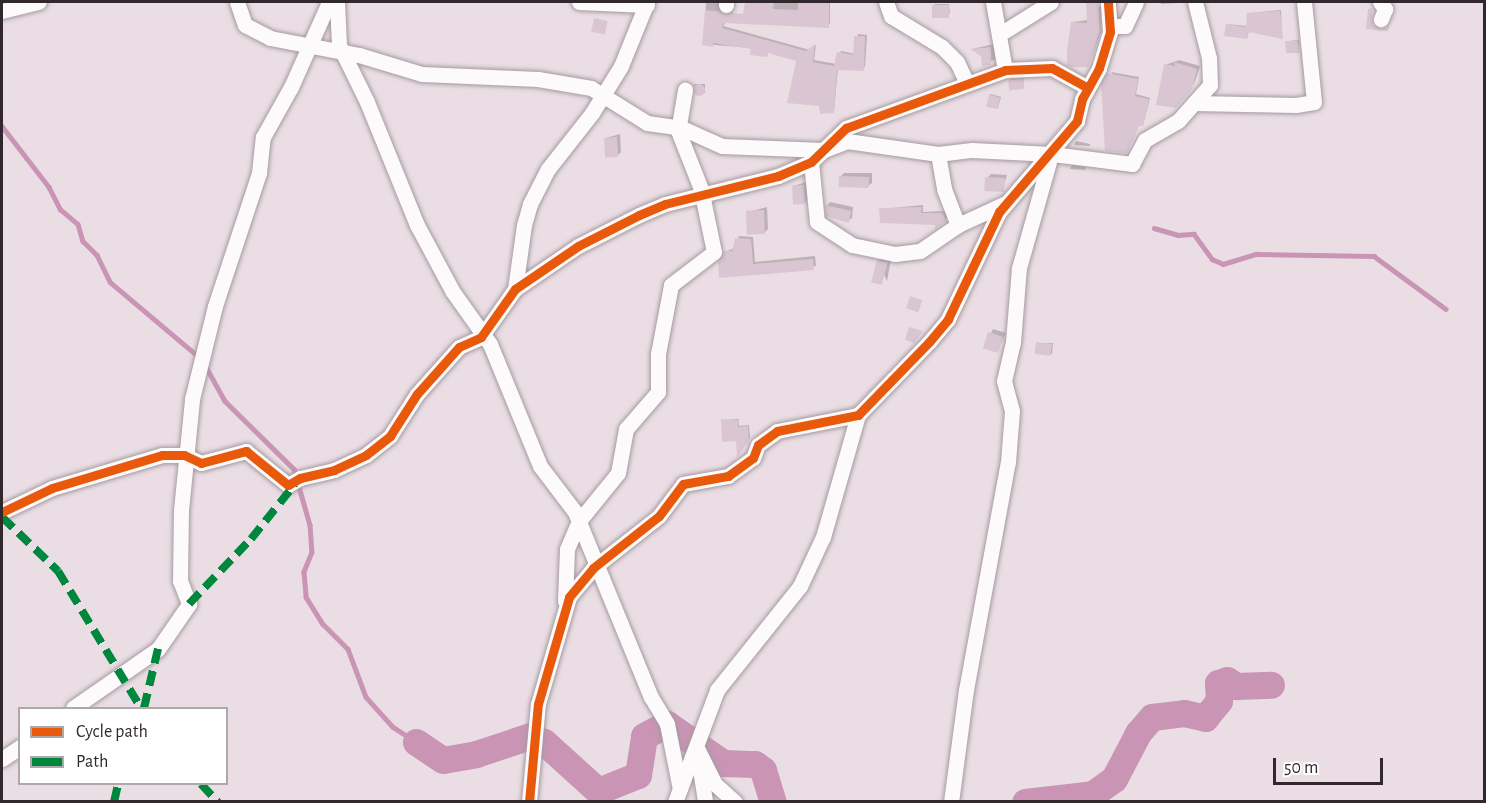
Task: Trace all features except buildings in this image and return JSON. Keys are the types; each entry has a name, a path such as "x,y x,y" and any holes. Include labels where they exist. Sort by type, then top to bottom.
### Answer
{"street":[{"path":"2,11 39,2"},
{"path":"237,2 245,25 270,38 343,53 422,74 538,79 591,87 647,123 678,128 723,146 824,150 847,141 938,154 972,150 1052,154 1132,164 1145,140 1179,121 1210,85 1209,57 1195,2"},
{"path":"74,707 158,649 189,604 180,580 184,455 192,399 215,306 259,173 263,136 291,87 306,47 329,2"},
{"path":"337,2 339,45 417,225 453,292 483,335 540,466 579,521 651,697 667,723 678,795"},
{"path":"515,289 524,225 530,204 548,170 592,113 601,94 621,66 647,3 579,2"},
{"path":"886,2 891,16 942,47 957,62 967,83"},
{"path":"993,2 1005,70"},
{"path":"1000,34 1051,2"},
{"path":"678,795 717,690 800,586 823,537 858,415 948,320 999,212 1052,154 1077,121 1088,88 1099,68 1110,26 1108,2"},
{"path":"1110,26 1125,26 1136,2"},
{"path":"1194,103 1296,105 1314,102 1304,2"},
{"path":"1380,2 1385,9 1381,19"},
{"path":"2,512 52,489 162,455 184,455 201,463 246,451 288,485 300,478 334,470 366,454 390,435 417,394 459,347 483,335 515,289 568,252 639,215 702,195 778,176 811,162 846,128 1005,70 1052,68 1088,88"},
{"path":"529,801 538,704 565,601 567,549 579,521 618,473 626,429 658,392 658,354 671,285 714,252 702,195 678,128 685,90"},
{"path":"938,154 944,189 958,225"},
{"path":"951,801 966,690 1008,462 1012,411 1004,381 1013,342 1019,268 1052,154"},
{"path":"811,162 817,222 852,244 895,254 920,251 958,225 1008,202"},
{"path":"565,601 597,566 659,516 683,484 728,476 753,458 758,445 777,431 858,415"},
{"path":"2,759 18,748"},
{"path":"697,748 705,801"},
{"path":"697,748 715,784 735,801"}],"waterway":[{"path":"2,126 49,187 60,209 78,224 83,241 97,255 110,282 198,356"},
{"path":"1154,228 1178,235 1194,234 1212,259 1223,264 1256,254 1374,256 1446,309"},
{"path":"204,363 225,401 294,469 310,525 312,552 304,572 306,597 322,623 348,649 366,697 393,727 416,742"},
{"path":"1025,802 1093,794 1114,779 1138,733 1152,717 1184,713 1205,718 1219,701 1218,683 1227,680 1236,686 1271,685"},
{"path":"416,742 443,760 476,754 530,736 544,742 598,791 638,775 644,736 667,724 723,763 755,764 763,770 773,802"}],"marked path":[{"path":"189,604 251,539 295,484"},
{"path":"2,517 58,571 140,707"},
{"path":"144,707 158,649"},
{"path":"114,802 118,785"},
{"path":"202,785 218,802"}],"cycle path":[{"path":"529,802 538,704 569,597 593,568 659,516 683,484 728,476 753,458 758,445 777,431 858,415 929,342 948,319 999,212 1077,121 1082,99 1099,68 1110,32 1108,2"},
{"path":"2,512 52,488 162,455 184,455 201,463 246,451 288,485 300,478 334,470 366,455 390,436 417,394 459,347 481,337 515,289 578,246 639,215 665,204 778,176 811,162 846,128 1005,70 1052,68 1088,88"}]}
